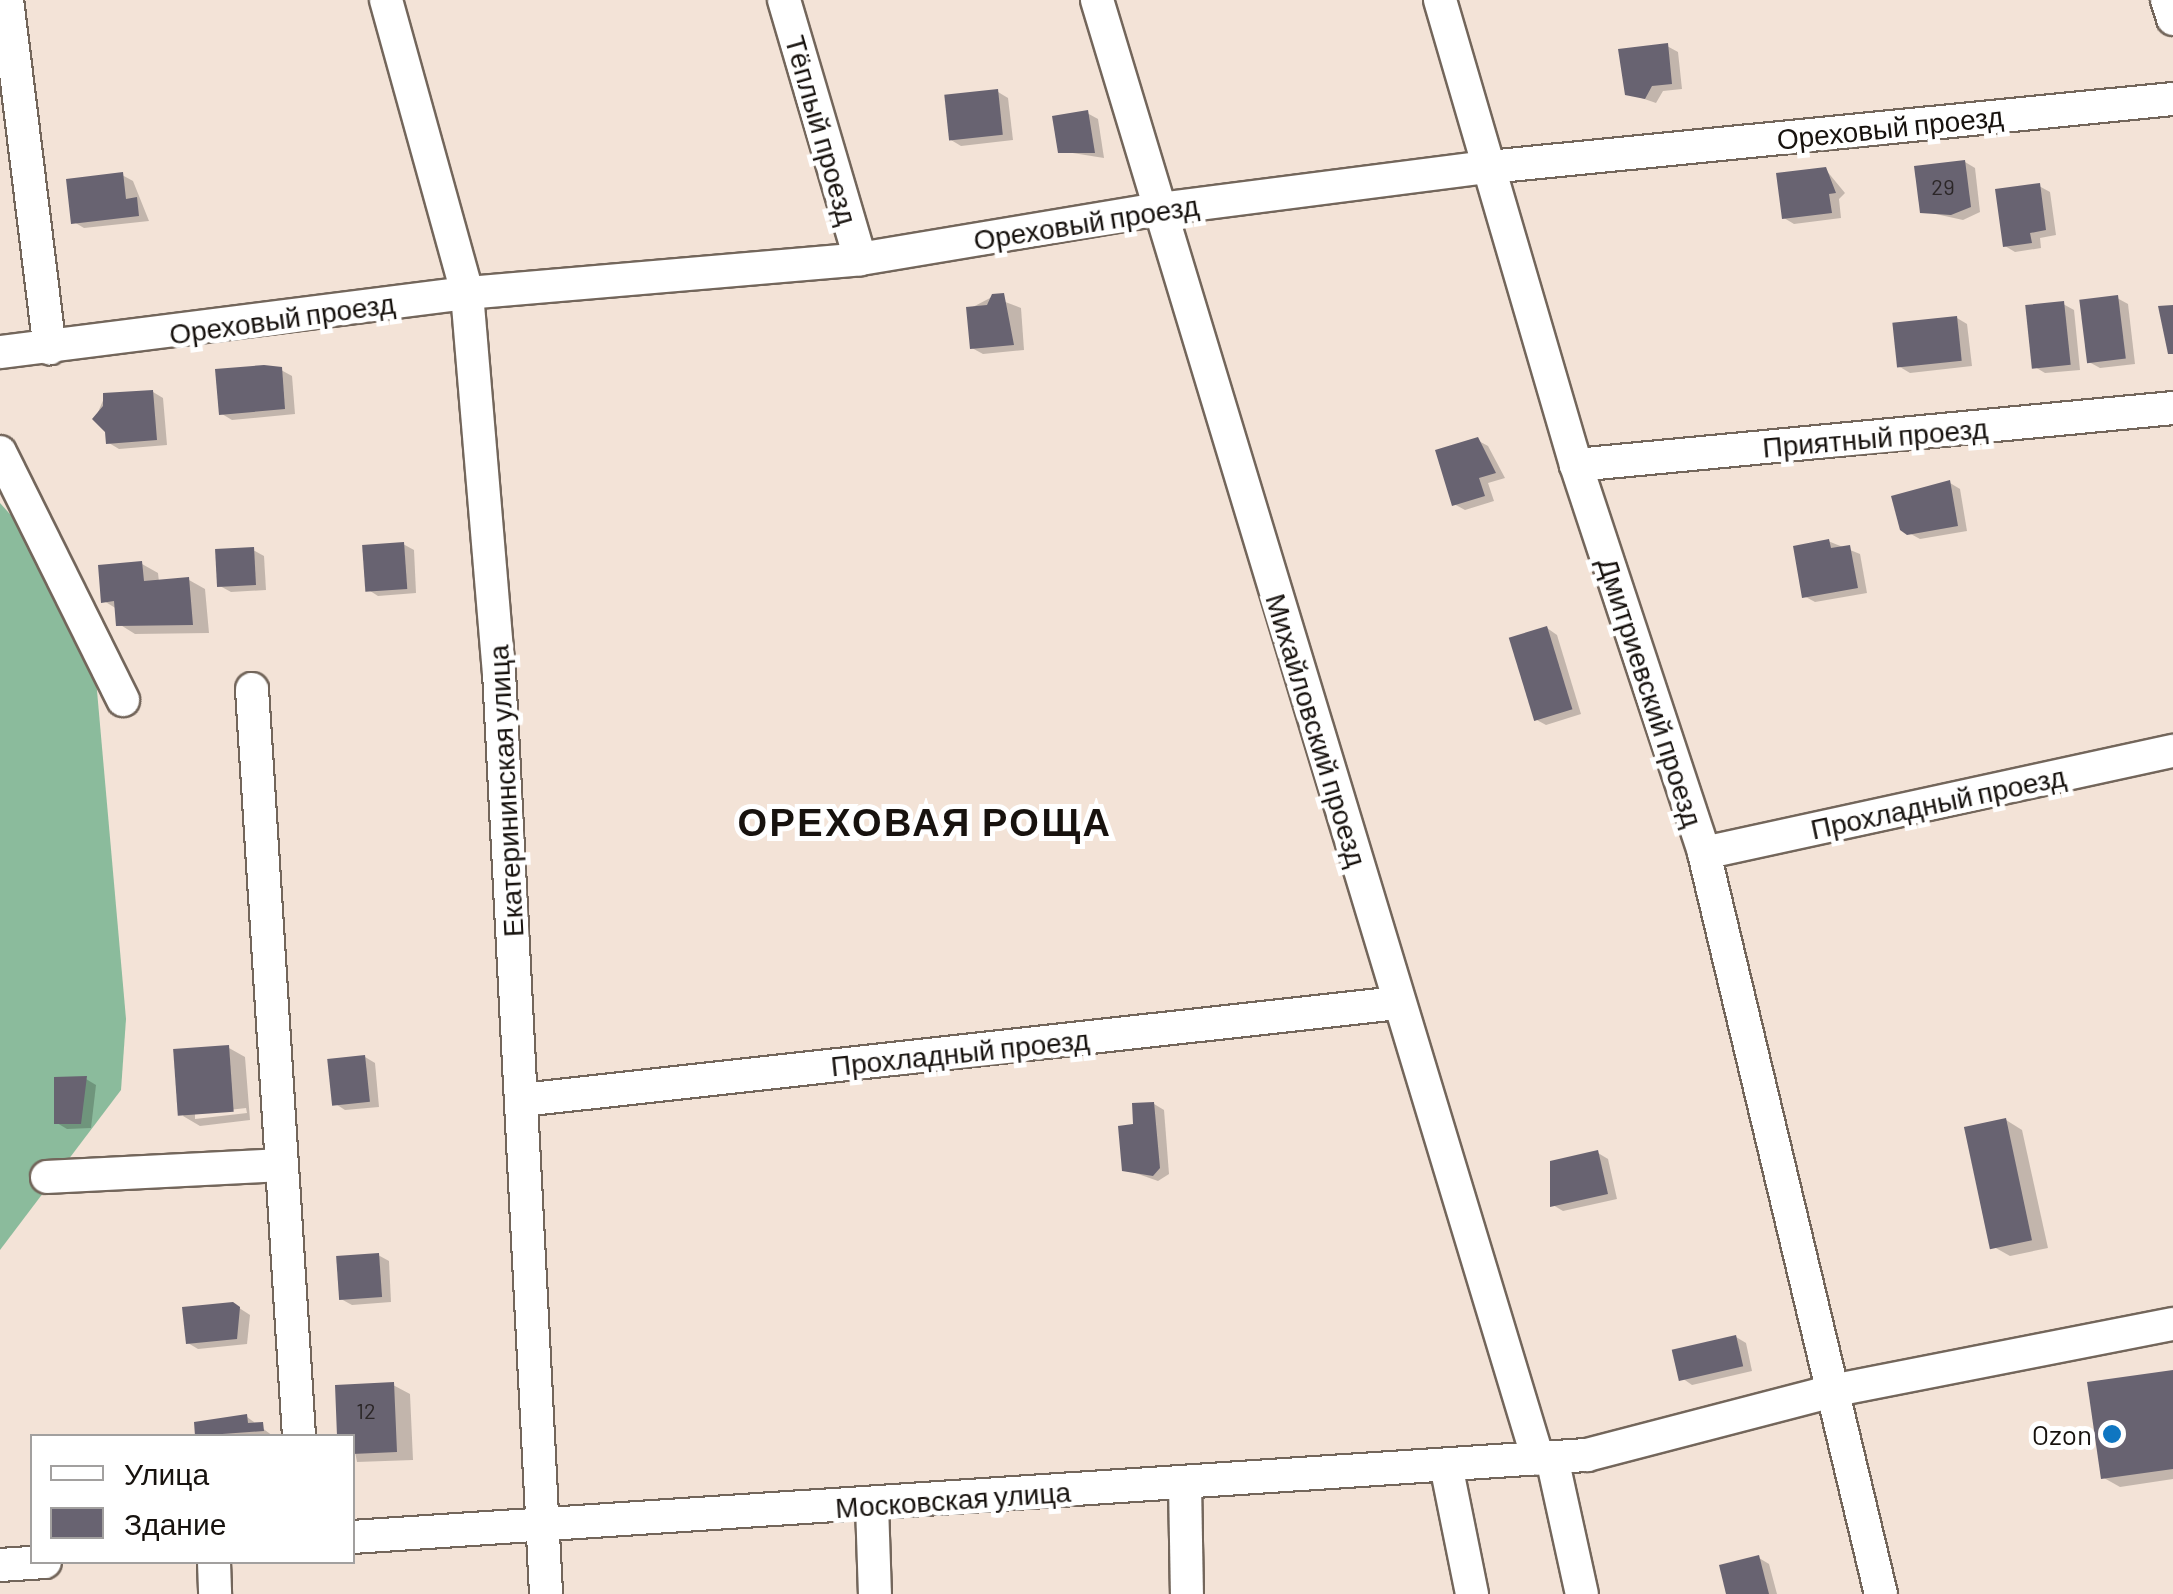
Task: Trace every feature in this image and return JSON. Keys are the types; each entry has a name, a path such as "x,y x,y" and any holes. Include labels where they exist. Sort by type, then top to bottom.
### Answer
{"street":[{"path":"7,0 50,348"},
{"name":"Екатерининская улица","path":"386,0 467,293 499,672 546,1594"},
{"name":"Тёплый проезд","path":"784,0 860,260"},
{"name":"Михайловский проезд","path":"1097,0 1398,1004 1546,1458 1582,1594"},
{"name":"Дмитриевский проезд","path":"1440,0 1576,466 1704,853 1836,1390 1881,1594"},
{"path":"2168,0 2173,19"},
{"name":"Ореховый проезд","path":"0,352 467,293 860,260 1159,208 1489,167 2173,98"},
{"name":"Приятный проезд","path":"1576,466 2173,408"},
{"path":"0,452 123,700"},
{"path":"252,689 299,1434"},
{"name":"Прохладный проезд","path":"1704,853 2173,751"},
{"name":"Прохладный проезд","path":"522,1100 1398,1004"},
{"path":"46,1178 282,1165"},
{"name":"Московская улица","path":"355,1537 1587,1455 1836,1390 2173,1324"},
{"path":"1446,1465 1472,1594"},
{"path":"1184,1483 1187,1594"},
{"path":"872,1505 874,1594"},
{"path":"0,1565 30,1563"},
{"path":"214,1564 214,1594"}],"green space":[{"path":"0,503 26,532 95,668 126,1019 121,1090 0,1250"}],"building":[{"path":"1668,43 1672,84 1652,86 1645,99 1625,95 1618,49"},
{"path":"998,89 1003,135 949,140 944,95"},
{"path":"1088,110 1095,153 1058,153 1052,116"},
{"path":"1965,160 1971,207 1951,215 1920,213 1914,166"},
{"path":"1826,167 1836,193 1829,194 1832,213 1782,219 1776,173"},
{"path":"123,172 126,199 137,197 139,216 71,224 66,179"},
{"path":"2040,183 2046,230 2030,233 2032,243 2003,247 1995,189"},
{"path":"1004,293 1014,345 970,349 966,307 987,305 992,294"},
{"path":"2118,295 2126,359 2087,363 2079,300"},
{"path":"2064,301 2071,365 2032,369 2025,305"},
{"path":"2173,305 2173,354 2168,354 2158,306"},
{"path":"1957,316 1962,361 1897,368 1892,323"},
{"path":"282,367 285,409 219,415 215,369"},
{"path":"153,390 157,440 106,444 105,432 92,419 103,406 103,393"},
{"path":"1478,437 1496,473 1479,478 1485,496 1452,506 1435,450"},
{"path":"1950,480 1958,526 1907,535 1900,530 1891,496"},
{"path":"1829,539 1831,548 1850,545 1858,588 1802,598 1793,546"},
{"path":"404,542 407,589 365,592 362,545"},
{"path":"254,547 256,585 217,587 215,549"},
{"path":"142,561 144,581 189,577 193,625 116,626 114,601 101,603 98,565"},
{"path":"1547,626 1572,709 1534,721 1509,638"},
{"path":"229,1045 234,1112 178,1116 173,1049"},
{"path":"365,1055 370,1102 332,1106 327,1059"},
{"path":"87,1076 81,1124 54,1124 54,1077"},
{"path":"1154,1102 1160,1168 1153,1176 1122,1171 1118,1126 1133,1124 1132,1103"},
{"path":"2006,1118 2032,1240 1990,1249 1964,1127"},
{"path":"1598,1150 1608,1194 1550,1207 1550,1161"},
{"path":"379,1253 382,1297 339,1300 336,1256"},
{"path":"233,1302 240,1307 237,1339 186,1344 182,1307"},
{"path":"1736,1335 1743,1366 1679,1381 1672,1350"},
{"path":"2173,1370 2173,1469 2101,1479 2087,1382"},
{"path":"394,1382 397,1452 355,1454 355,1434 337,1434 335,1385"},
{"path":"247,1414 248,1423 263,1422 264,1431 195,1434 194,1422"},
{"path":"1759,1555 1769,1594 1726,1594 1719,1565"}],"place":[{"name":"Ozon","path":"2112,1434"}],"district":[{"name":"ОРЕХОВАЯ РОЩА","path":"925,822"}]}
